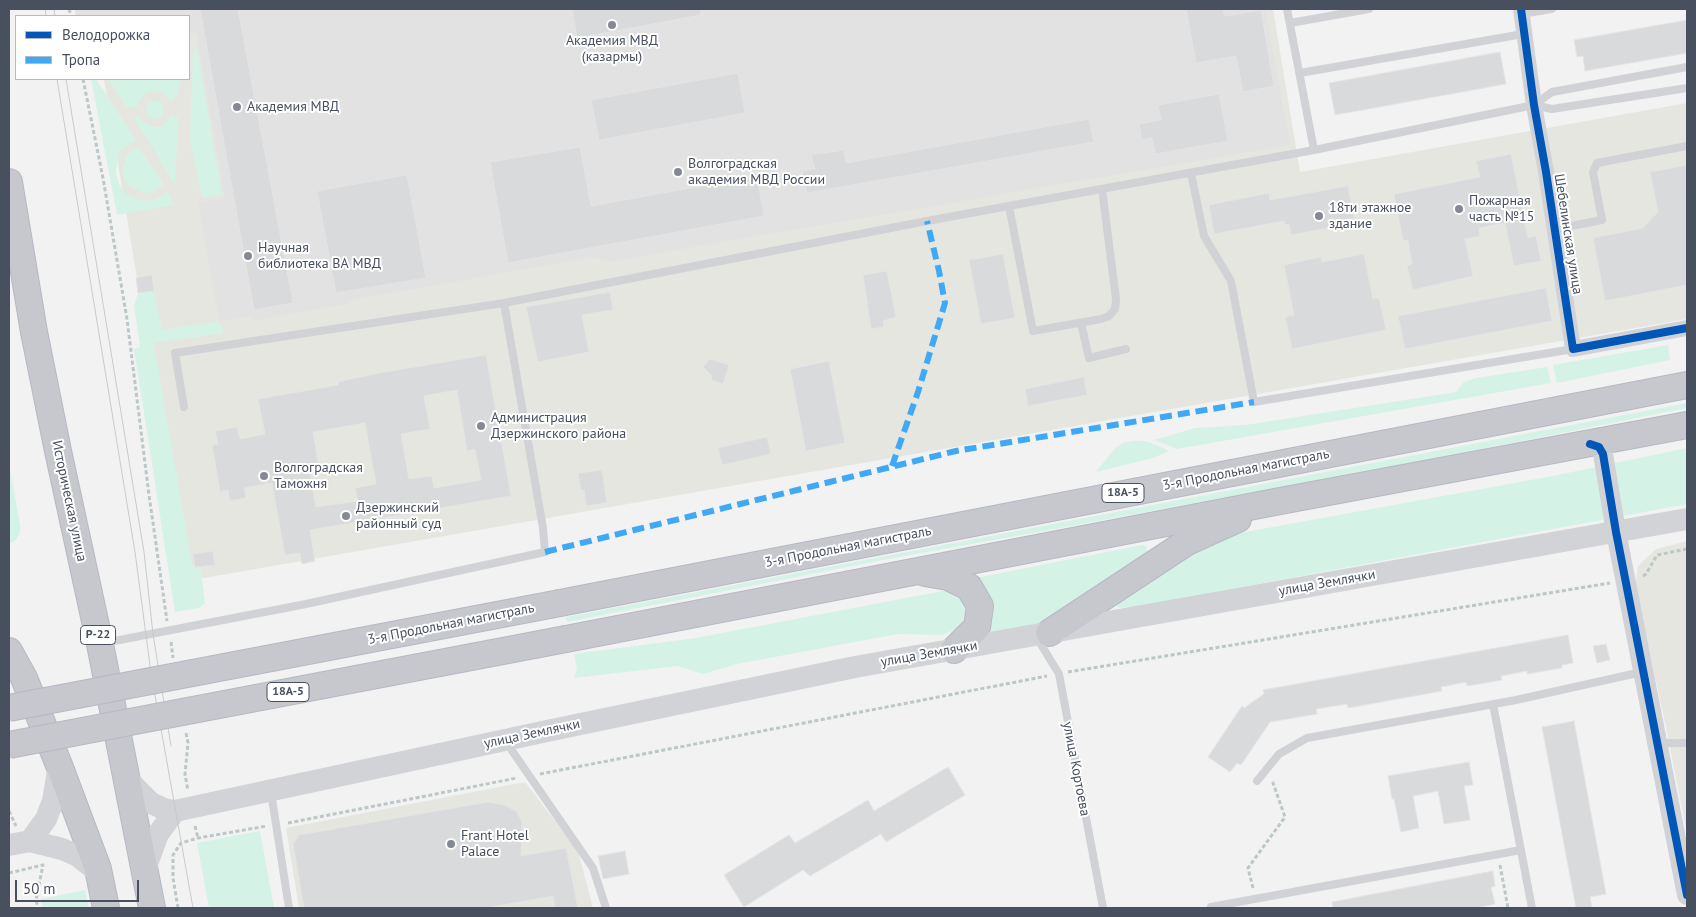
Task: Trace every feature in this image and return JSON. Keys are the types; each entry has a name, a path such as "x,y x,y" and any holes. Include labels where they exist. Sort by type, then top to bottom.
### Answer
{"highway":[{"name":"Историческая улица","path":"9,182 34,332 100,644 145,874"},
{"name":"Р-22","path":"9,293 34,332"},
{"name":"3-я Продольная магистраль","path":"9,708 1687,384"},
{"name":"18А-5","path":"9,745 1275,502 1687,425"},
{"path":"1042,634 1187,542 1275,502"},
{"path":"917,571 948,577 969,587 980,606 977,627 954,650"},
{"path":"9,651 24,678 59,765 99,873 106,908"},
{"name":"Р-22","path":"145,874 152,908"}],"main road":[{"name":"улица Землячки","path":"183,809 828,673 1687,519"},
{"path":"19,843 46,819 53,802 59,765"},
{"path":"125,776 151,803 164,809 183,809"},
{"path":"145,874 158,834 183,809"},
{"path":"19,843 70,852 99,873"}],"street":[{"name":"Шебелинская улица","path":"1521,11 1523,34 1573,349"},
{"path":"1573,349 1687,328"},
{"path":"1590,444 1599,447 1603,454 1616,532 1687,895"}],"lane":[{"path":"1287,9 1314,150"},
{"path":"1290,22 1369,9"},
{"path":"1521,11 1552,9"},
{"path":"1300,73 1523,34"},
{"path":"1534,105 1552,92 1687,67"},
{"path":"184,407 175,353 504,303 1009,206 1314,150 1534,105 1552,109 1687,88"},
{"path":"1555,229 1602,220 1593,172 1594,166 1597,163 1687,146"},
{"path":"1191,173 1204,236 1232,281 1254,402 1573,349"},
{"path":"1009,206 1033,331 1081,323 1109,316 1115,309 1116,300 1102,189"},
{"path":"100,644 306,604 545,552 541,518 504,303"},
{"path":"1081,323 1089,358 1126,350"},
{"name":"улица Кортоева","path":"1042,634 1059,674 1103,908"},
{"path":"1257,781 1279,754 1307,738 1494,704 1644,672"},
{"path":"1494,704 1532,908"},
{"path":"505,740 593,868 606,908"},
{"path":"1658,743 1687,743"},
{"path":"270,790 289,908"},
{"path":"1211,907 1521,850"}],"path":[{"path":"83,80 103,178 127,318 149,495 174,660"},
{"path":"178,908 173,878 173,855 181,844 198,838 275,825 1059,674 1626,580 1646,574 1657,555 1687,549"},
{"path":"185,724 188,742 183,809 198,838"},
{"path":"1256,899 1248,868 1285,817 1268,768"},
{"path":"1497,854 1508,908"},
{"path":"9,873 43,865 36,900 38,908"}],"shaded area":[{"name":"Волгоградская академия МВД России","path":"75,9 1265,9 1290,145 607,262 593,257 353,300 347,304 253,321 252,316 219,321 198,203 225,198 196,33 190,34 190,15 76,15"},
{"path":"92,9 1273,9 1300,172 1687,103 1687,319 187,581 104,80 190,80 190,15"},
{"path":"1687,541 1687,834 1635,587 1638,566 1656,549"},
{"path":"525,782 578,851 593,908 299,908 286,828"}],"green space":[{"path":"197,48 222,195 202,198 190,139 193,51"},
{"path":"91,80 97,80 136,140 120,152 116,174 119,184 126,194 146,201 156,199 168,191 174,205 117,215"},
{"path":"109,80 181,80 177,96 171,101 161,92 153,91 146,93 137,107 127,107"},
{"path":"155,101 161,104 164,110 161,116 155,119 149,116 146,110 149,104"},
{"path":"138,115 142,121 154,127 160,127 171,115 178,118 175,185 134,118"},
{"path":"139,148 164,185 152,192 145,193 133,188 126,183 123,175 123,166 126,158 129,153"},
{"path":"154,291 162,330 219,321 224,333 154,343 192,565 200,565 205,603 199,608 175,612 134,349 140,347 134,306 138,293"},
{"path":"1668,345 1670,360 1557,383 1553,365"},
{"path":"1547,367 1551,383 1177,449 1154,440 1195,428 1246,425 1456,392 1464,382 1476,378"},
{"path":"1687,403 1687,408 1437,458 888,559 567,622 566,617"},
{"path":"1144,441 1169,451 1153,458 1096,472 1115,448 1123,443"},
{"path":"1687,448 1687,504 1134,607 1120,608 1115,605 1192,547 1229,535 1553,476"},
{"path":"9,464 20,532 16,540 9,544"},
{"path":"1142,545 1146,546 1147,551 1143,558 1039,626 978,637 971,579"},
{"path":"948,590 960,598 965,607 965,615 954,630 942,635 898,634 737,664 703,674 677,666 574,678 577,669 574,654 696,638"},
{"path":"260,831 274,908 209,908 197,843"},
{"path":"85,890 89,908 43,908 41,899"}],"building":[{"name":"Академия МВД","path":"200,9 238,9 293,303 254,310"},
{"name":"Академия МВД (казармы)","path":"572,9 701,9 701,15 577,38"},
{"path":"1186,9 1223,9 1225,16 1261,10 1274,86 1243,92 1236,56 1196,63"},
{"path":"1687,20 1687,53 1585,71 1583,56 1577,57 1574,40"},
{"path":"1500,52 1506,84 1335,115 1329,83"},
{"path":"738,73 745,113 599,140 591,100"},
{"path":"1219,94 1228,141 1155,154 1152,138 1142,140 1139,124 1161,120 1158,105"},
{"path":"1089,119 1094,142 807,193 802,171 815,169 811,155 844,150 846,163"},
{"path":"580,147 591,206 757,176 764,216 508,263 490,162"},
{"name":"Пожарная часть №15","path":"1511,154 1528,238 1536,236 1541,261 1514,266 1505,223 1479,228 1480,236 1465,239 1473,276 1413,290 1407,266 1412,264 1408,240 1403,241 1394,194 1480,177 1476,161"},
{"path":"1687,165 1687,285 1605,301 1593,238 1643,228 1658,212 1650,172"},
{"path":"407,175 426,278 336,293 317,191"},
{"path":"1348,186 1355,223 1291,235 1289,224 1285,225 1284,221 1214,234 1209,205 1269,193 1270,200"},
{"path":"1003,254 1015,318 981,324 969,260"},
{"path":"1364,254 1373,299 1379,298 1386,330 1292,349 1285,317 1294,315 1284,265 1321,257 1322,262"},
{"path":"887,271 896,317 883,321 884,327 871,329 863,275"},
{"path":"152,275 154,291 138,293 136,278"},
{"path":"1546,288 1552,321 1405,349 1398,316"},
{"path":"610,292 613,310 582,315 589,352 538,362 526,307"},
{"path":"486,355 511,496 310,530 315,561 302,564 300,553 285,555 272,483 244,488 246,498 230,501 228,490 220,492 212,445 218,444 215,431 237,427 240,439 265,434 258,399 338,385 338,382","holes":["457,390 467,451 475,449 481,480 434,488 432,476 409,479 401,434 430,429 424,396","365,423 376,484 355,488 358,501 316,507 309,469 319,467 313,432"]},
{"path":"710,359 729,365 723,384 711,380 712,376 703,367"},
{"path":"829,361 845,443 806,451 790,369"},
{"path":"1084,377 1087,395 1028,406 1025,389"},
{"path":"767,437 771,454 722,465 718,448"},
{"path":"602,470 607,503 586,506 584,490 581,491 578,473"},
{"path":"213,551 215,565 195,567 193,554"},
{"path":"1568,635 1573,663 1562,665 1562,668 1527,674 1527,671 1501,676 1502,680 1467,686 1466,682 1441,687 1442,691 1348,708 1347,704 1316,709 1317,714 1270,722 1241,765 1237,763 1230,772 1208,757 1242,706 1244,708 1264,694 1263,690"},
{"path":"1606,644 1610,660 1597,663 1593,646"},
{"path":"1574,721 1606,894 1590,897 1592,908 1576,908 1542,727"},
{"path":"1469,762 1473,785 1464,786 1470,820 1444,824 1438,791 1413,796 1419,828 1401,832 1388,776"},
{"path":"948,767 965,795 886,842 881,834 810,876 803,870 744,907 724,875 789,835 795,843 868,800 874,811"},
{"path":"488,802 504,805 516,811 522,822 521,856 566,848 578,908 555,908 553,896 486,908 304,908 293,844 299,835"},
{"path":"625,851 629,874 603,879 598,856"},
{"path":"1493,871 1495,886 1491,887 1495,904 1475,908 1333,908 1332,902"}],"tram line":[{"path":"45,9 46,15"},
{"path":"54,9 55,15"},
{"path":"57,80 135,552 151,673 193,908"},
{"path":"66,80 144,552 153,634 171,746"}],"marked path":[{"path":"892,466 918,392 945,303 927,221"},
{"path":"545,552 956,451 1254,402"}],"cycle path":[{"path":"1521,9 1534,105 1573,349 1687,328"},
{"path":"1590,444 1599,447 1603,454 1616,532 1687,895"}],"place":[{"name":"Академия МВД (казармы)","path":"612,25"},
{"name":"Академия МВД","path":"237,107"},
{"name":"Волгоградская академия МВД России","path":"678,172"},
{"name":"Пожарная часть №15","path":"1459,209"},
{"name":"18ти этажное здание","path":"1319,216"},
{"name":"Научная библиотека ВА МВД","path":"248,256"},
{"name":"Администрация Дзержинского района","path":"481,426"},
{"name":"Волгоградская Таможня","path":"264,476"},
{"name":"Дзержинский районный суд","path":"346,516"},
{"name":"Frant Hotel Palace","path":"451,844"}]}
